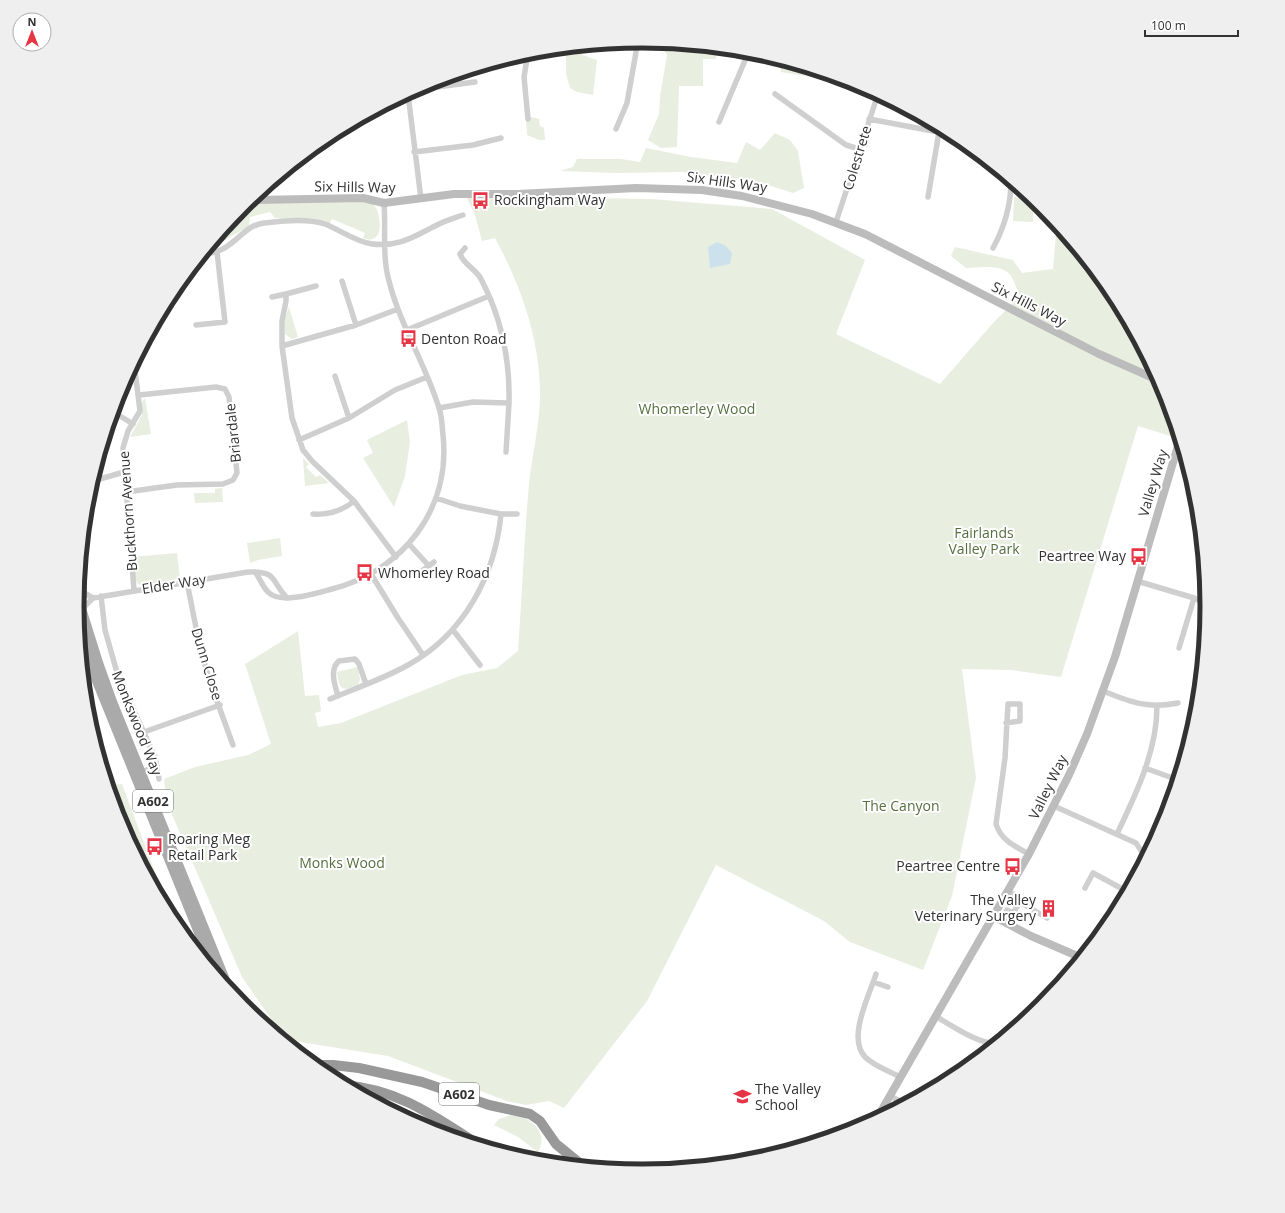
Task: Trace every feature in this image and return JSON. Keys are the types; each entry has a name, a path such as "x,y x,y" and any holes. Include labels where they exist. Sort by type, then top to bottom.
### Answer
{"highway":[{"name":"A602","path":"324,1065 359,1068 422,1082 489,1105 530,1114 540,1121 556,1144 577,1161"},
{"name":"A602","path":"359,1087 405,1100 426,1110 465,1136"}],"main road":[{"name":"Monkswood Way","path":"84,620 103,677 224,976"},
{"name":"Monkswood Way","path":"86,654 92,672 208,957"}],"street":[{"path":"616,128 627,103 637,48"},
{"path":"719,122 746,58"},
{"path":"527,61 524,77 528,119"},
{"path":"441,86 475,82"},
{"path":"775,94 846,145 859,149"},
{"path":"409,100 421,199"},
{"name":"Colestrete","path":"836,222 876,100"},
{"path":"869,119 936,131"},
{"path":"928,197 939,133"},
{"path":"414,152 473,145 502,138"},
{"path":"993,248 998,239 1010,202 1011,187"},
{"name":"Six Hills Way","path":"261,200 363,198 384,203 454,194 518,194 636,188 669,188 709,191 750,197 794,208 836,222 894,249 1099,354 1151,377"},
{"path":"255,572 267,592 271,595 287,598 340,587 371,574 396,557 409,544 426,520 436,498 445,461 445,447 439,408 388,281 384,203"},
{"path":"211,253 224,250 257,224 273,222 317,222 365,242 386,243 402,242 413,238 435,225 463,215"},
{"path":"465,248 460,254 462,260 478,274 488,296 498,324 506,357 509,403 506,452"},
{"path":"196,325 225,322 217,252"},
{"path":"342,281 356,325"},
{"path":"272,297 316,286"},
{"path":"286,294 282,327 282,346 292,418 303,450 312,461 354,501 396,557"},
{"path":"407,330 488,296"},
{"path":"282,346 356,325 398,309"},
{"name":"Buckthorn Avenue","path":"134,590 123,443 140,411 136,373"},
{"path":"335,376 349,418"},
{"path":"299,440 349,418 395,390 427,377"},
{"name":"Briardale","path":"126,492 177,485 224,484 233,480 237,473 230,397 225,389 216,387 139,395"},
{"path":"439,408 473,402 509,403"},
{"path":"118,416 133,424"},
{"name":"Valley Way","path":"881,1111 1028,854 1054,806 1072,768 1103,691 1177,447"},
{"path":"99,478 124,472"},
{"path":"436,498 460,506 501,514 517,514"},
{"path":"313,514 321,515 344,510 354,501"},
{"path":"330,699 407,665 423,655 453,630 480,591 489,571 496,549 501,514"},
{"path":"409,544 429,566"},
{"path":"423,570 434,562"},
{"name":"Elder Way","path":"84,607 93,598 100,596 255,572 266,572 272,577 287,598"},
{"path":"371,574 423,655"},
{"path":"1137,581 1201,601"},
{"name":"Dunn Close","path":"187,582 200,648 210,682 220,705 233,745"},
{"path":"84,593 93,598"},
{"path":"100,596 105,630 118,676 144,732 160,779"},
{"path":"1179,648 1194,598"},
{"path":"453,630 480,665"},
{"path":"338,696 335,686 334,670 339,662 355,659 359,664 366,684"},
{"path":"1103,691 1134,704 1157,706 1178,703"},
{"path":"144,732 220,705"},
{"path":"1117,834 1145,768 1155,734 1157,706"},
{"path":"1006,723 1006,747 996,824 999,834 1005,840 1028,854"},
{"path":"141,772 156,766"},
{"path":"1145,768 1173,778"},
{"path":"1054,806 1136,844 1143,854"},
{"path":"1085,888 1093,873 1124,890"},
{"path":"1007,891 1015,895 1013,898 1047,918"},
{"path":"1001,920 1007,910 1013,914 1020,902"},
{"path":"993,916 1030,936 1078,956"},
{"path":"876,974 859,1028 858,1044 865,1057 900,1077"},
{"path":"873,982 888,987"},
{"path":"935,1016 979,1039 991,1042"},
{"path":"890,1096 901,1101"}],"green space":[{"path":"663,49 679,49 716,53 716,59 703,59 703,86 679,86 677,147 661,148 648,140 659,114 660,96 667,55"},
{"path":"581,52 582,55 597,60 593,95 577,92 570,88 566,74 566,54"},
{"path":"781,66 787,67 827,80 781,72"},
{"path":"531,117 539,119 540,126 544,128 545,140 539,140 527,135 526,120"},
{"path":"775,133 790,140 798,151 804,188 793,193 755,181 682,172 616,173 560,171 573,167 577,159 621,159 640,162 646,148 691,157 737,163 746,142 760,150"},
{"path":"466,196 651,199 772,209 865,260 836,334 940,384 993,323 1020,296 1011,276 1007,272 1002,269 990,267 966,268 951,256 955,247 1013,260 1022,273 1053,269 1056,232 1086,267 1107,296 1126,327 1143,359 1158,393 1174,437 1138,426 1061,677 1011,670 962,669 976,778 952,896 923,970 850,942 824,921 716,865 647,1001 564,1108 549,1101 526,1105 507,1101 388,1056 300,1042 288,1038 279,1030 242,977 167,803 164,779 195,767 248,755 271,744 245,664 298,631 305,696 319,695 321,711 315,713 318,727 341,723 462,675 497,668 518,651 529,484 540,405 539,373 533,333 521,294 495,238 482,241 475,215"},
{"path":"1014,197 1022,198 1033,208 1033,222 1013,221"},
{"path":"363,200 374,205 380,221 380,228 375,238 363,238 365,233 332,219 329,224 317,219 275,218 270,212 250,217 249,226 218,244 258,203"},
{"path":"289,307 298,337 292,339 285,334 285,319"},
{"path":"145,398 151,434 130,437 142,415 142,402"},
{"path":"407,420 410,442 405,476 394,507 363,458 373,453 367,440"},
{"path":"303,458 309,464 306,467 316,477 320,475 329,483 305,486"},
{"path":"222,488 223,502 195,503 194,493 215,493 215,489"},
{"path":"280,538 282,556 258,560 250,563 247,543"},
{"path":"177,553 180,579 143,585 138,584 133,576 131,557"},
{"path":"358,667 360,680 358,685 345,689 342,688 339,683 337,672"},
{"path":"122,784 162,891 142,854 114,785"},
{"path":"511,1115 524,1118 536,1126 541,1138 541,1145 538,1152 518,1137 494,1125 499,1119"}],"water":[{"path":"717,242 726,246 732,253 730,264 710,268 708,247"}],"place":[{"name":"Rockingham Way","path":"481,200"},
{"name":"Denton Road","path":"408,339"},
{"name":"Peartree Way","path":"1139,556"},
{"name":"Whomerley Road","path":"365,573"},
{"name":"Roaring Meg Retail Park","path":"155,847"},
{"name":"Peartree Centre","path":"1013,866"},
{"name":"The Valley Veterinary Surgery","path":"1049,908"},
{"name":"The Valley School","path":"742,1097"}],"park label":[{"name":"Whomerley Wood","path":"697,409"},
{"name":"Fairlands Valley Park","path":"984,542"},
{"name":"The Canyon","path":"901,806"},
{"name":"Monks Wood","path":"342,863"}]}
